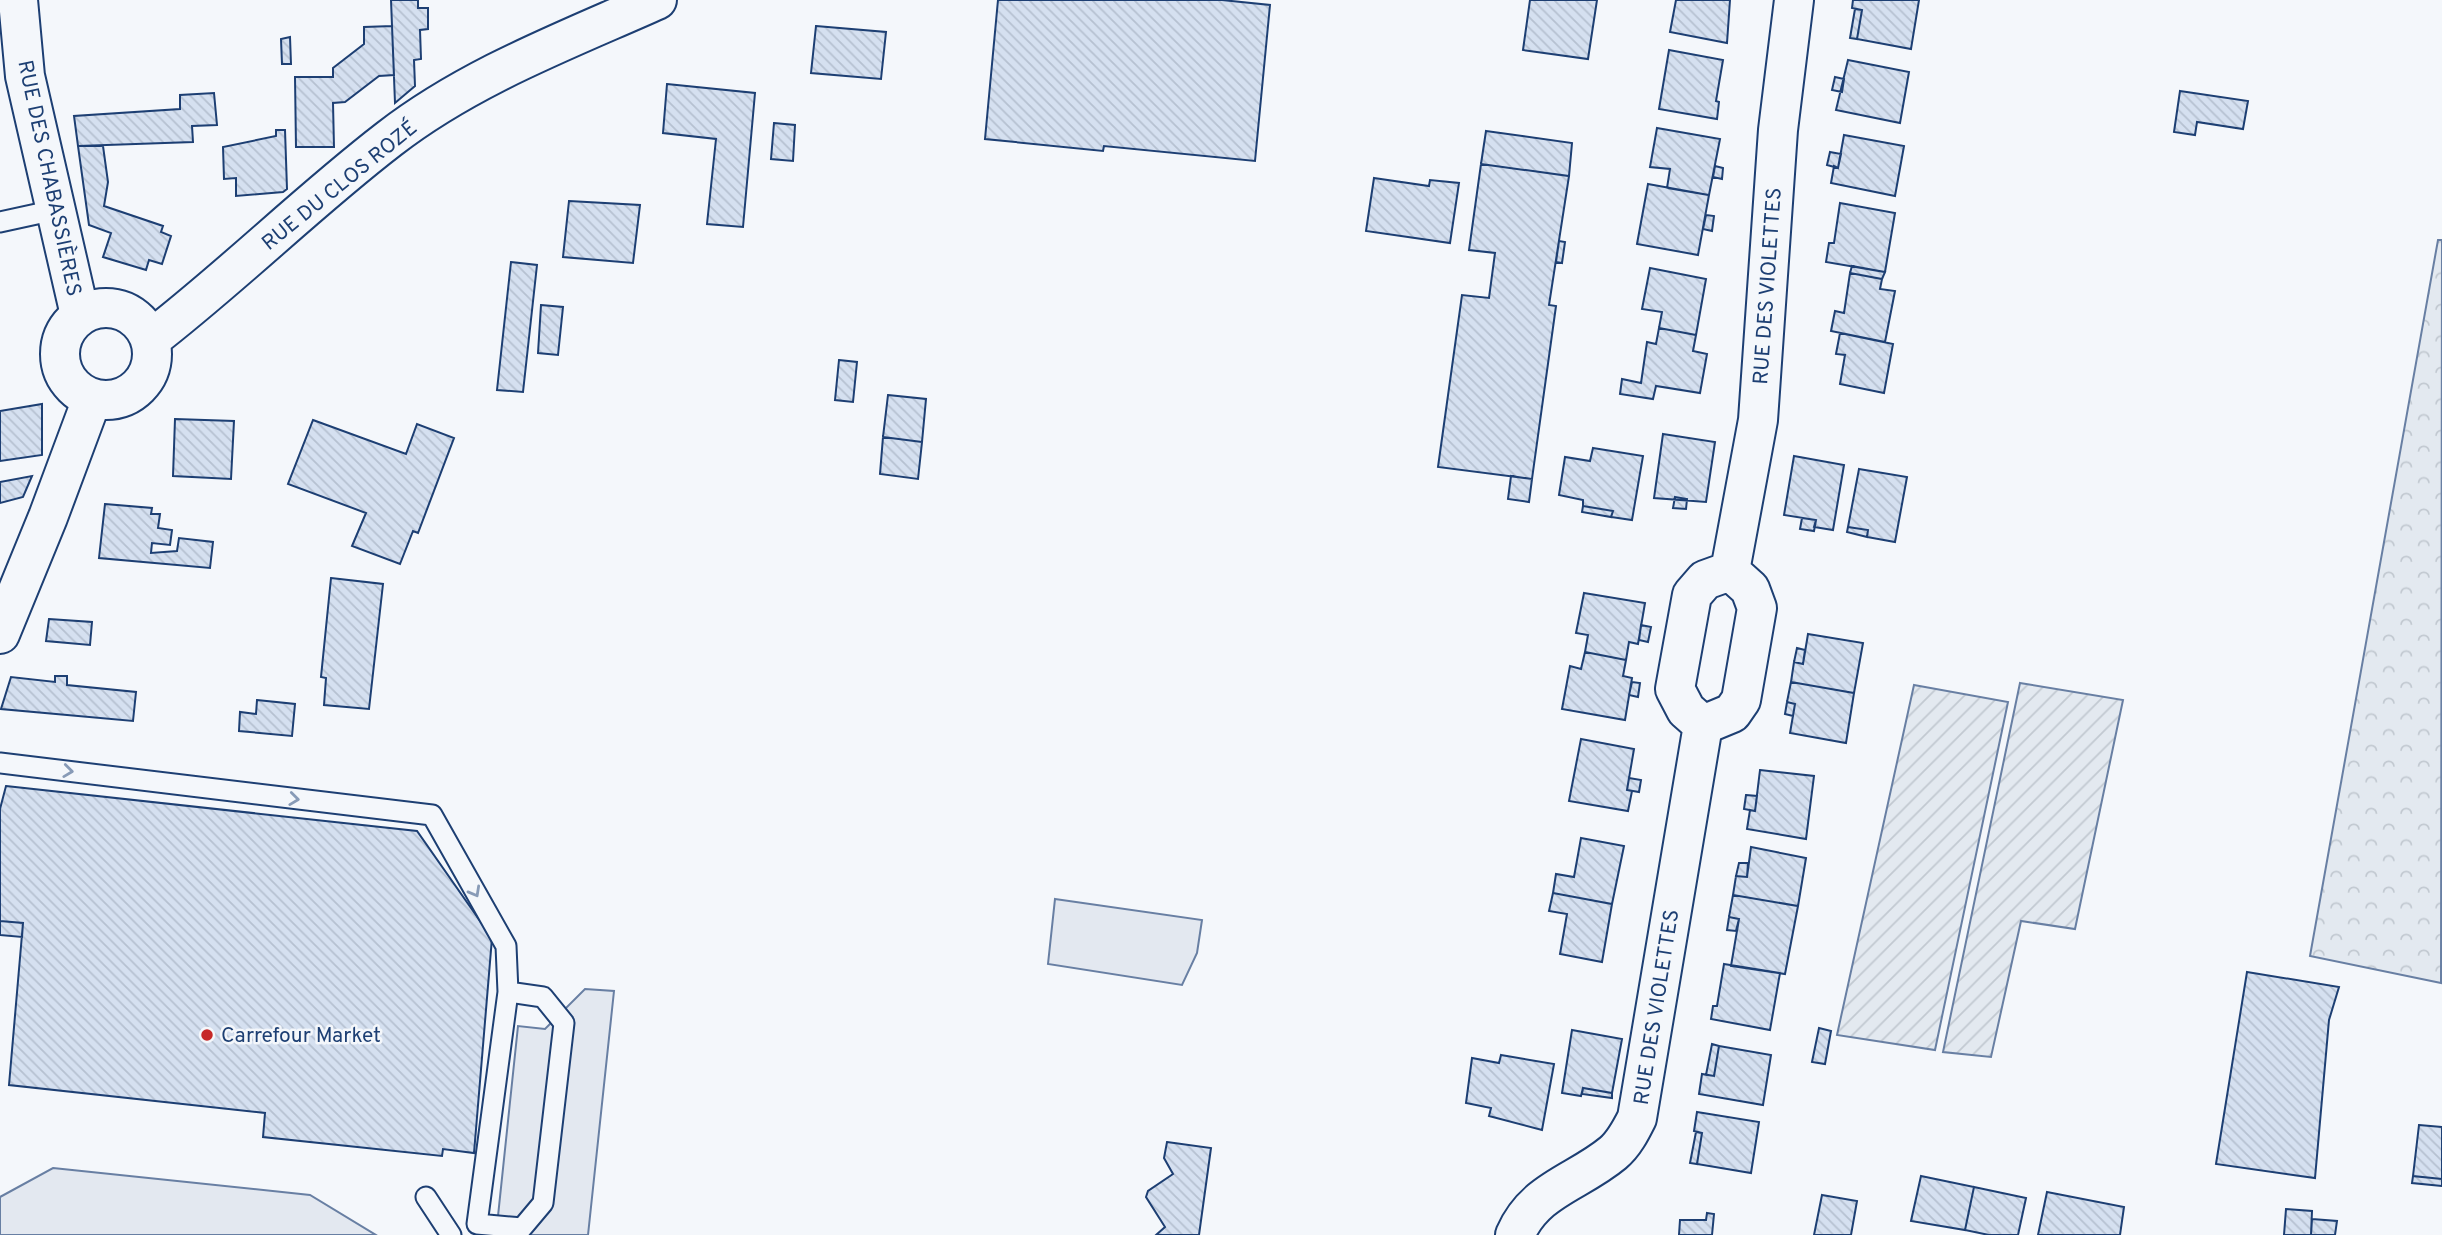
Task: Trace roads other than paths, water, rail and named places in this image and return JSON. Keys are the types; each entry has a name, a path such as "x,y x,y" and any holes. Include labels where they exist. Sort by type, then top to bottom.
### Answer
{"street":[{"name":"RUE DES CHABASSIÈRES","path":"18,0 25,76 80,315"},
{"name":"RUE DU CLOS ROZÉ","path":"150,340 390,138 486,76 657,0"},
{"name":"RUE DES VIOLETTES","path":"1730,571 1758,420 1778,130 1794,0"},
{"path":"94,308 122,310 136,318 150,340 152,355 149,370 141,384 118,398 92,399 78,391 65,379 59,362 60,345 66,329 80,315 94,308"},
{"path":"0,634 92,399"},
{"path":"1730,571 1750,589 1758,608 1741,699 1732,713 1703,725 1686,710 1675,689 1692,595 1705,580 1730,571"},
{"name":"RUE DES VIOLETTES","path":"1515,1235 1523,1216 1545,1195 1613,1153 1628,1136 1637,1118 1703,725"}],"lane":[{"path":"0,222 55,210"},
{"path":"0,763 432,815 506,946 508,992 477,1224 522,1228 543,1203 564,1023 543,997 508,992"},
{"path":"426,1197 451,1235"}],"place":[{"name":"Carrefour Market","path":"207,1035"}]}
